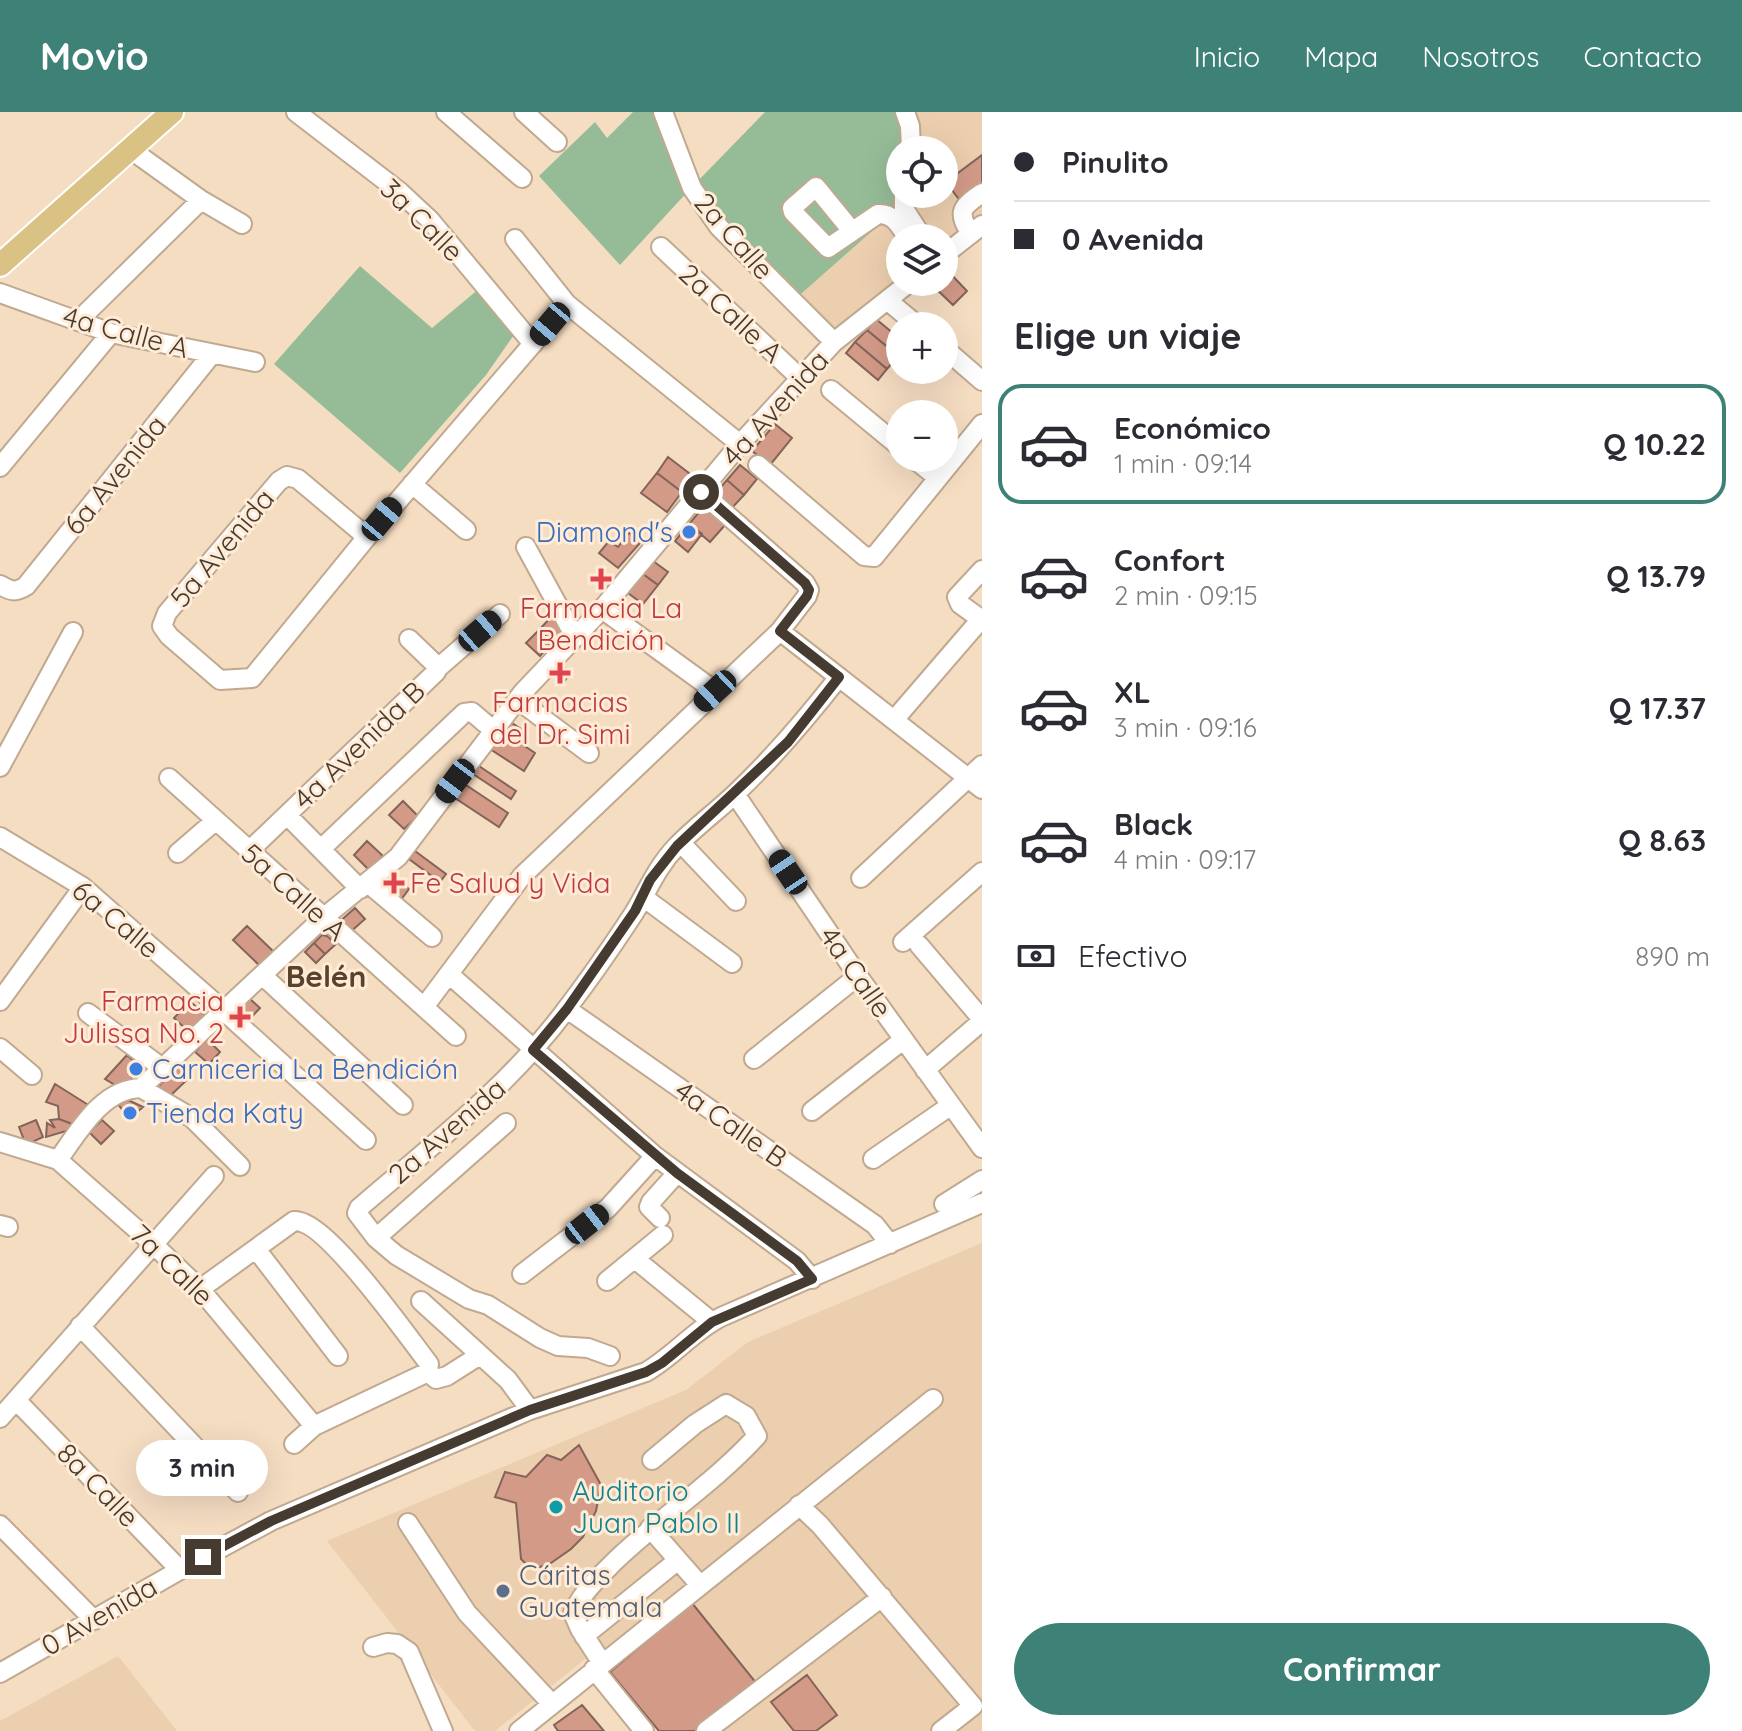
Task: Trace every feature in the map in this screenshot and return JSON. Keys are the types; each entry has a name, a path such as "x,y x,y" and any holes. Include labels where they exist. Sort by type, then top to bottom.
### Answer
{"main road":[{"path":"0,265 172,112"}],"street":[{"name":"3a Calle","path":"296,112 400,192 430,220 533,344"},
{"path":"446,112 522,178"},
{"path":"524,112 557,142"},
{"name":"2a Calle","path":"663,112 692,188 719,227 834,342"},
{"path":"905,112 910,136"},
{"path":"130,149 201,200 242,224"},
{"path":"958,244 976,229 962,220 961,214 967,203 982,193"},
{"path":"78,321 201,200"},
{"path":"852,231 878,214 886,213 898,224"},
{"path":"515,239 567,304 740,444"},
{"name":"2a Calle A","path":"661,247 800,378"},
{"name":"4a Calle A","path":"0,293 111,333 255,362"},
{"name":"4a Avenida","path":"58,1160 83,1125 112,1095 127,1088 141,1088 323,918 398,857 523,692 602,609 740,444 834,342 892,296"},
{"path":"887,300 901,312"},
{"path":"367,537 567,304"},
{"path":"0,467 111,333"},
{"name":"6a Avenida","path":"9,588 26,586 211,355"},
{"path":"958,360 982,381"},
{"path":"831,390 886,435"},
{"path":"758,465 869,558 874,557 982,424"},
{"path":"930,472 938,478"},
{"name":"5a Avenida","path":"287,476 298,479 367,537 252,678 220,680 169,636 162,626 167,613 279,481 287,476"},
{"path":"412,484 466,530"},
{"path":"424,1007 522,876 780,631 807,596 809,590 805,583 701,492"},
{"path":"526,547 575,637"},
{"path":"894,720 981,620 957,597 982,570"},
{"path":"602,609 715,691"},
{"path":"438,668 500,614"},
{"path":"780,631 894,720 977,777 861,878"},
{"path":"0,767 73,632"},
{"name":"4a Avenida B","path":"249,851 438,668 409,639"},
{"name":"2a Avenida","path":"376,1238 357,1213 359,1208 496,1091 567,1009 643,897 650,880 681,843 788,742 839,677"},
{"path":"518,700 589,753"},
{"path":"322,848 468,711 493,730"},
{"name":"5a Calle A","path":"169,778 456,1036"},
{"name":"4a Calle","path":"735,794 858,976 982,1149"},
{"path":"287,815 364,886 432,937"},
{"path":"178,853 215,821"},
{"name":"6a Calle","path":"0,837 83,887 366,1140"},
{"path":"681,843 736,901"},
{"path":"925,1070 981,1022 981,1018 911,943 982,872"},
{"path":"0,1001 83,887"},
{"path":"643,897 732,963"},
{"path":"262,975 403,1105"},
{"path":"450,975 655,1156 797,1261 812,1279"},
{"path":"754,1059 858,976"},
{"name":"4a Calle B","path":"567,1009 875,1225 890,1244"},
{"path":"88,1013 161,1067"},
{"path":"812,1111 903,1040"},
{"path":"0,1048 32,1075"},
{"path":"141,1088 192,1118 240,1166"},
{"path":"873,1159 950,1106"},
{"path":"506,1123 376,1238 396,1255 433,1278 469,1299 488,1305 540,1338 558,1346 588,1348 610,1356"},
{"name":"7a Calle","path":"0,1142 58,1160 152,1243 200,1289 314,1426"},
{"path":"522,1274 608,1208 655,1156"},
{"path":"607,1281 635,1259 662,1227 649,1207 677,1173"},
{"path":"0,1418 214,1176"},
{"path":"944,1204 982,1180"},
{"name":"0 Avenida","path":"0,1673 271,1521 530,1410 646,1372 662,1363 712,1322 982,1203"},
{"path":"200,1289 294,1221 306,1222 378,1295 429,1364 428,1372"},
{"path":"256,1249 338,1356"},
{"path":"635,1259 712,1322"},
{"path":"421,1301 508,1380 530,1410"},
{"path":"80,1326 238,1492"},
{"path":"428,1372 436,1379 447,1376 480,1355"},
{"path":"294,1444 314,1426 428,1372"},
{"path":"519,1731 933,1399"},
{"name":"8a Calle","path":"16,1400 180,1570"},
{"path":"644,1731 598,1666 573,1613 582,1595 650,1528 741,1453 757,1436 746,1416 726,1404 695,1424 652,1460"},
{"path":"799,1505 820,1525 978,1711 941,1731"},
{"path":"408,1523 467,1613 552,1704"},
{"path":"0,1525 94,1620"},
{"path":"650,1528 700,1585"},
{"path":"584,1636 677,1561"},
{"path":"706,1731 882,1597"},
{"path":"373,1647 397,1644 409,1652 443,1731"}],"shaded area":[{"path":"915,112 982,112 982,216 958,236 958,224 886,224 886,294 827,342 793,301 897,208 958,208 958,136 914,136"},
{"path":"982,1243 982,1731 667,1731 599,1648 495,1731 475,1731 327,1541 686,1390 748,1342"},
{"path":"118,1656 177,1731 0,1731 0,1721"}],"green space":[{"path":"633,112 661,112 692,187 765,112 915,112 914,136 886,136 886,208 897,209 793,301 691,188 620,265 539,176 595,122 607,138"},
{"path":"360,266 432,328 480,288 516,332 486,375 400,473 274,364"}],"building":[{"path":"982,155 982,185 961,202 958,198 958,173"},
{"path":"958,282 967,291 953,305 944,296 958,296"},
{"path":"876,319 886,327 886,345 867,330"},
{"path":"867,330 886,346 886,368 855,342"},
{"path":"855,342 886,370 878,380 846,353"},
{"path":"775,424 792,438 770,465 752,451"},
{"path":"668,457 694,477 682,492 657,473"},
{"path":"740,465 757,479 744,495 727,480"},
{"path":"657,473 682,492 667,512 641,493"},
{"path":"727,480 744,495 729,511 712,497"},
{"path":"700,511 709,512 725,525 710,542 689,524"},
{"path":"689,524 702,534 688,552 675,541"},
{"path":"629,533 641,542 618,568 599,553 609,541 618,547"},
{"path":"653,561 668,572 658,585 643,574"},
{"path":"643,574 658,585 643,604 628,593"},
{"path":"552,616 566,629 552,642 539,630"},
{"path":"539,630 552,642 540,656 526,643"},
{"name":"Farmacias del Dr. Simi","path":"558,663 571,672 563,683 550,674"},
{"path":"509,721 524,731 517,741 502,731"},
{"path":"502,731 535,753 524,771 490,749"},
{"path":"479,766 516,791 511,799 473,774"},
{"path":"466,785 508,813 499,827 455,798"},
{"path":"403,801 418,816 404,829 389,815"},
{"path":"367,841 383,856 369,870 354,855"},
{"path":"415,851 446,874 440,882 409,859"},
{"path":"393,878 409,889 397,905 382,893"},
{"path":"355,908 365,919 348,934 338,923"},
{"path":"247,926 275,953 261,967 233,940"},
{"path":"322,935 336,944 325,954 314,943"},
{"path":"314,943 325,954 316,963 305,952"},
{"path":"250,999 260,1008 243,1026 233,1016"},
{"path":"190,1001 207,1017 191,1034 174,1018"},
{"path":"207,1039 220,1052 209,1064 195,1052"},
{"path":"127,1055 143,1069 120,1088 105,1079"},
{"path":"180,1064 191,1076 168,1098 156,1089"},
{"path":"55,1084 90,1106 80,1127 59,1119 58,1106 46,1102"},
{"name":"Tienda Katy","path":"126,1099 143,1107 129,1119 118,1104"},
{"path":"59,1119 80,1127 46,1137 47,1123 55,1128 50,1120"},
{"path":"36,1120 43,1137 26,1145 19,1127"},
{"path":"102,1120 114,1131 101,1144 89,1132"},
{"name":"Auditorio Juan Pablo II","path":"579,1445 601,1485 596,1511 583,1537 571,1549 548,1565 531,1569 521,1559 516,1503 495,1497 505,1472 526,1477 547,1455 561,1460"},
{"path":"692,1603 757,1684 695,1731 659,1731 610,1672"},
{"path":"807,1675 837,1715 816,1731 794,1731 771,1702"},
{"path":"582,1705 604,1731 558,1731 554,1725"}],"place":[{"name":"Diamond's","path":"689,532"},
{"name":"Farmacia La Bendición","path":"601,579"},
{"name":"Farmacias del Dr. Simi","path":"560,673"},
{"name":"Fe Salud y Vida","path":"394,883"},
{"name":"Farmacia Julissa No. 2","path":"240,1017"},
{"name":"Carniceria La Bendición","path":"136,1069"},
{"name":"Tienda Katy","path":"130,1113"},
{"name":"Auditorio Juan Pablo II","path":"556,1507"},
{"name":"Cáritas Guatemala","path":"503,1591"}],"district":[{"name":"Belén","path":"326,977"}],"route":[{"path":"203,1557 271,1521 530,1410 646,1372 662,1363 712,1322 812,1279 797,1261 655,1156 533,1050 567,1009 635,911 650,880 662,864 677,846 788,742 839,677 780,631 807,596 809,590 805,583 701,492"}]}
